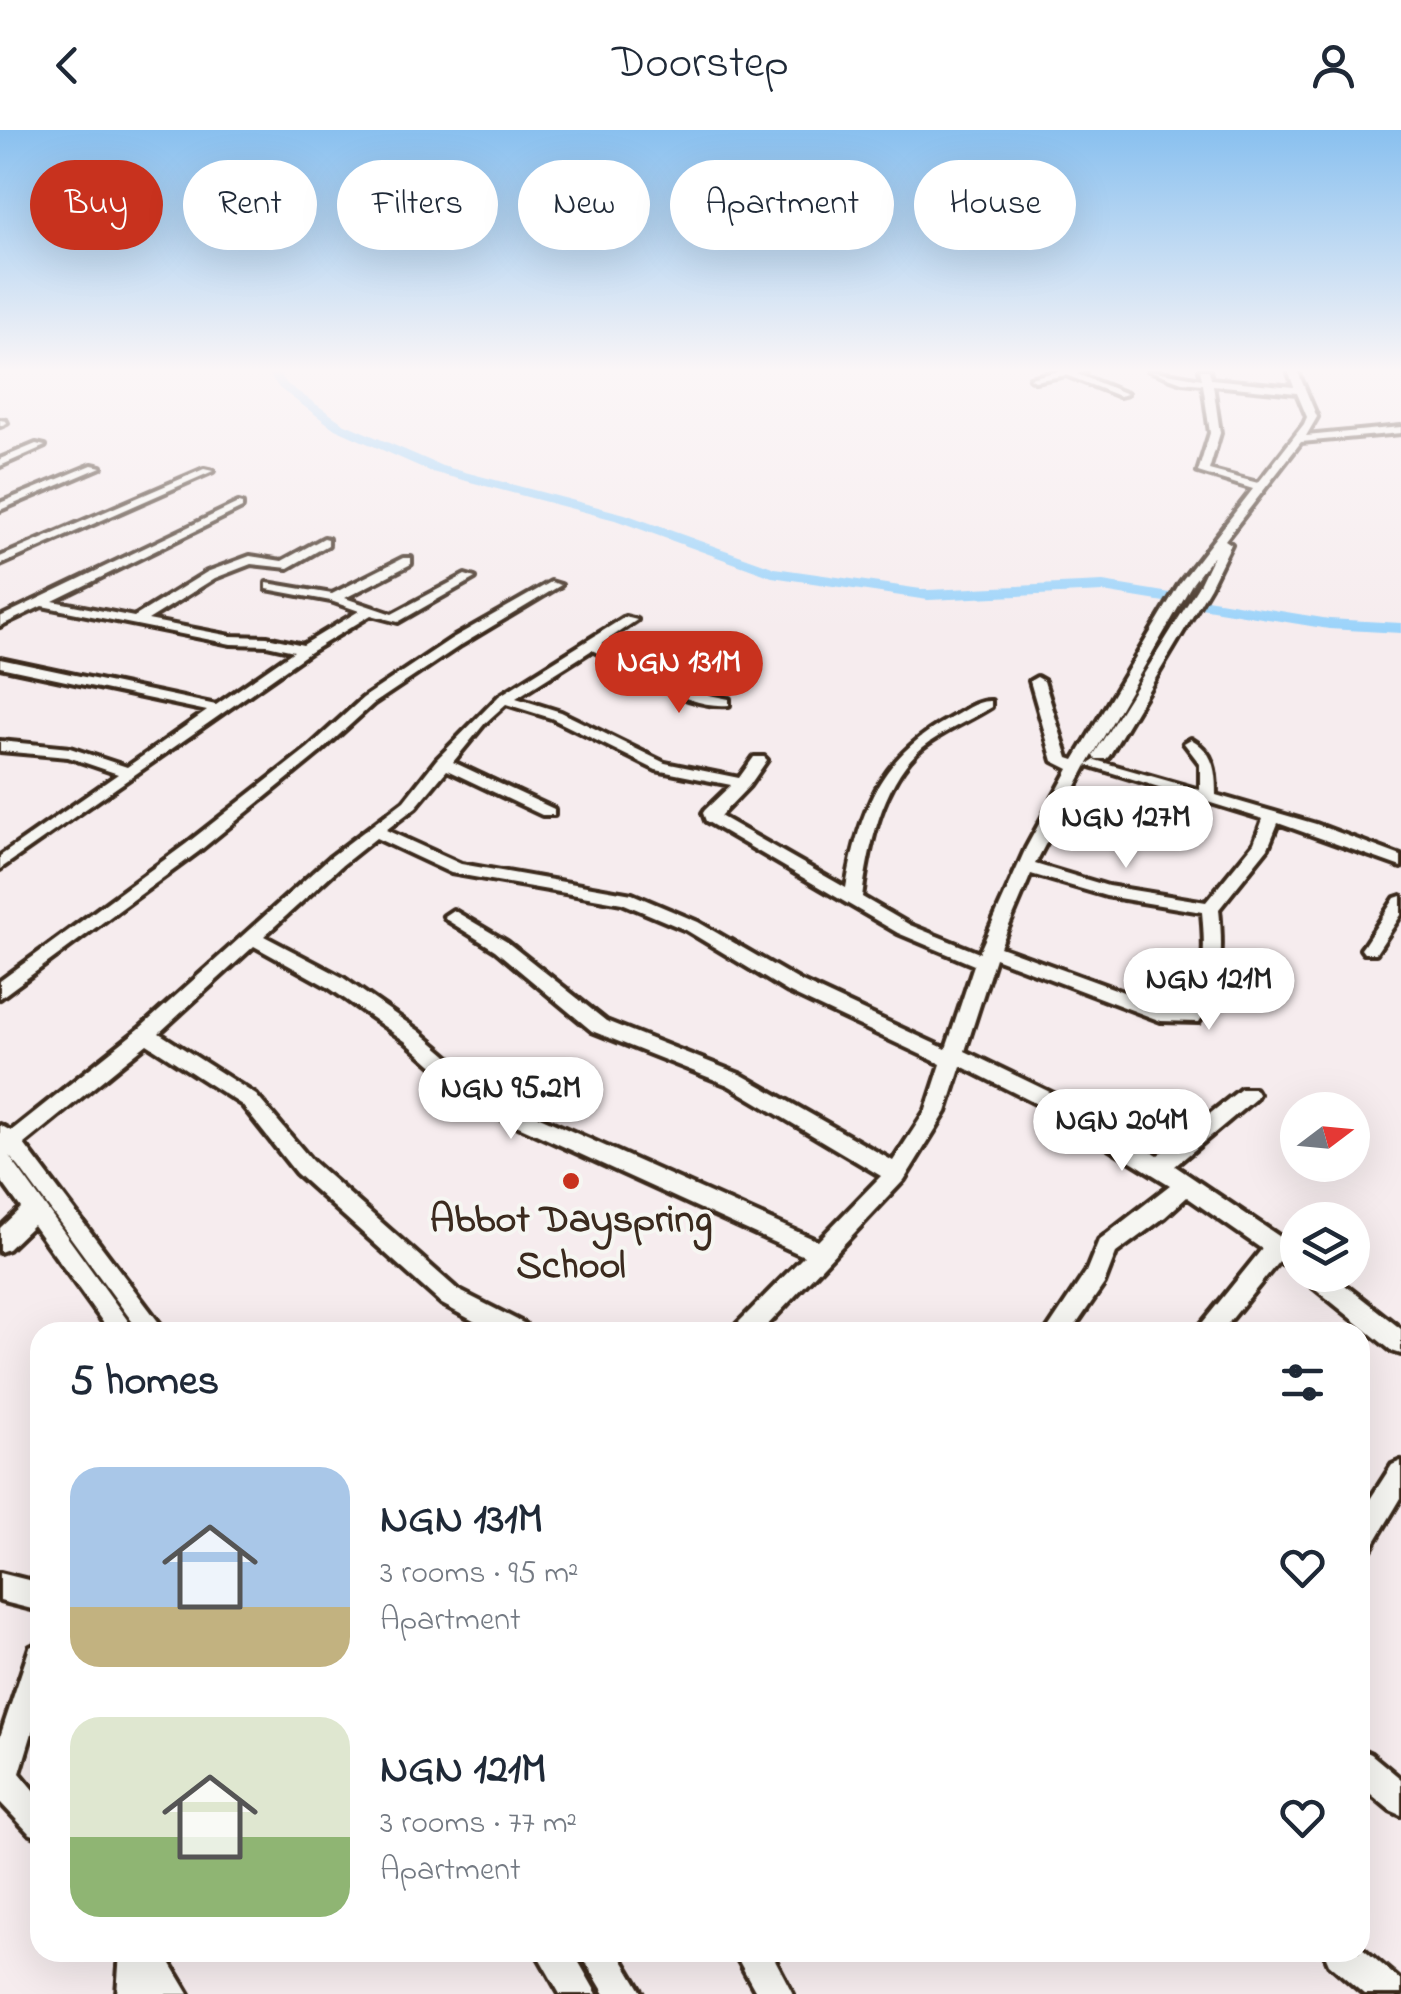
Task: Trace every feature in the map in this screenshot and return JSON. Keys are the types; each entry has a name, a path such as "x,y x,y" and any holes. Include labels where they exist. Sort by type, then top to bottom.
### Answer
{"street":[{"path":"1209,457 1203,472 1262,488"},
{"path":"1183,604 1186,582 1287,457"},
{"path":"0,507 96,467"},
{"path":"0,560 208,471"},
{"path":"0,622 238,506"},
{"path":"755,1322 896,1174 936,1112 1034,848 1183,604 1204,587 1225,549 1226,532"},
{"path":"138,620 211,575 250,560 284,565 324,542"},
{"path":"334,598 406,560"},
{"path":"271,586 334,598 393,619 469,578"},
{"path":"0,991 192,848 313,751 368,701 481,627 555,585"},
{"path":"45,603 231,640 266,640 305,649"},
{"path":"5,855 305,649 368,611"},
{"path":"3,1148 146,1034 336,862 410,804 442,762 504,700 630,620"},
{"path":"589,643 680,693 724,702"},
{"path":"656,677 690,662"},
{"path":"0,664 221,710"},
{"path":"1037,680 1062,761 1310,827 1401,862"},
{"path":"504,700 556,716 661,766 742,783"},
{"path":"854,900 859,850 894,774 916,746 986,704"},
{"path":"1191,743 1208,764 1208,797"},
{"path":"0,746 70,754 130,772"},
{"path":"759,760 711,817 904,929 1168,1016 1192,1016 1201,1006 1210,978 1214,941 1210,908 1262,844 1271,819"},
{"path":"442,762 548,812"},
{"path":"993,957 1087,766"},
{"path":"377,832 457,870 626,898 692,926 795,988 1026,1086 1160,1166 1280,1249"},
{"path":"1034,870 1106,891 1210,908"},
{"path":"1370,949 1401,902"},
{"path":"453,916 501,946 600,1026 736,1080 896,1174"},
{"path":"253,938 335,982 397,1025 490,1104 821,1253"},
{"path":"146,1034 249,1100 304,1167 482,1322"},
{"path":"771,1322 900,1186 945,1122 957,1059"},
{"path":"1160,1166 1248,1094"},
{"path":"3,1148 36,1208 117,1322"},
{"path":"3,1148 146,1322"},
{"path":"1065,1322 1096,1277 1106,1246 1157,1211 1184,1186"},
{"path":"0,1242 36,1208"},
{"path":"1215,1322 1277,1247"},
{"path":"1337,1292 1401,1342"},
{"path":"1370,1524 1401,1474"},
{"path":"0,1588 30,1596"},
{"path":"30,1690 2,1781 30,1811"},
{"path":"1370,1773 1401,1798"},
{"path":"134,1994 136,1962"},
{"path":"151,1962 172,1994"},
{"path":"559,1962 580,1994"},
{"path":"604,1962 626,1994"},
{"path":"757,1962 776,1994"},
{"path":"1353,1962 1390,1994"}],"waterway":[{"path":"410,457 437,469 620,517 772,572 928,595 1103,587 1329,624 1401,628"}],"place":[{"name":"Abbot Dayspring School","path":"571,1181"}]}
